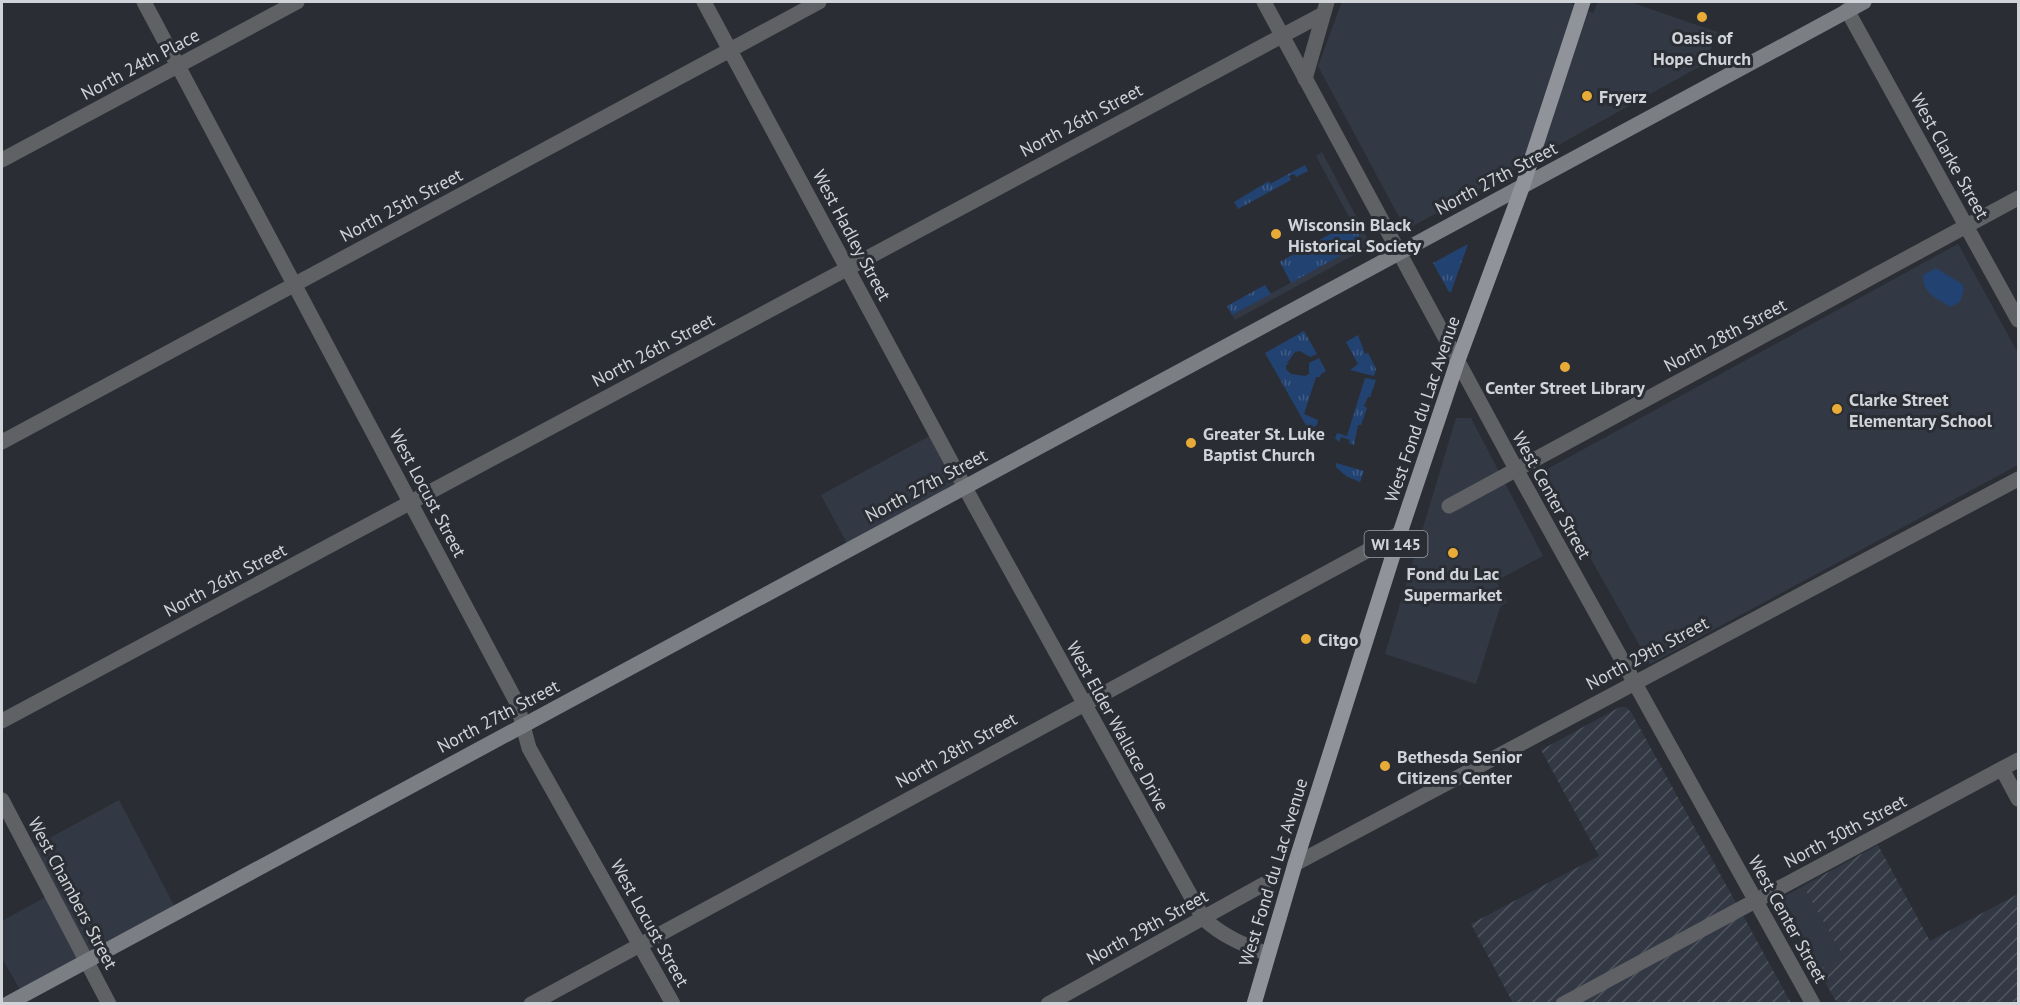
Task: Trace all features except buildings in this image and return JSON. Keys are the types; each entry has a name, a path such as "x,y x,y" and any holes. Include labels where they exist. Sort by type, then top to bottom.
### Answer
{"main road":[{"name":"West Fond du Lac Avenue","path":"1254,1004 1295,864 1400,533 1457,363 1523,185 1583,2"},
{"name":"North 27th Street","path":"7,1004 1864,2"}],"street":[{"name":"West Locust Street","path":"144,2 517,703 529,748 673,1004"},
{"name":"North 24th Place","path":"2,160 297,2"},
{"name":"West Hadley Street","path":"704,2 964,487"},
{"name":"North 25th Street","path":"2,442 819,2"},
{"name":"West Center Street","path":"1264,2 1457,363 1813,1004"},
{"name":"North 26th Street","path":"2,721 1282,35 1325,8"},
{"path":"1305,80 1325,8"},
{"name":"West Clarke Street","path":"1847,10 2019,320"},
{"name":"North 28th Street","path":"1449,506 2019,198"},
{"name":"North 29th Street","path":"1295,864 2019,479"},
{"name":"West Elder Wallace Drive","path":"964,487 1203,918 1216,930 1269,954"},
{"name":"North 28th Street","path":"531,1004 1400,533"},
{"name":"North 30th Street","path":"1563,1004 2019,760"},
{"path":"2002,769 2019,799"},
{"name":"West Chambers Street","path":"2,800 110,1004"},
{"name":"North 29th Street","path":"1048,1004 1264,884"}],"shaded area":[{"path":"1342,2 1568,2 1593,13 1598,2 1630,2 1717,32 1706,63 1406,230 1318,66"},
{"path":"1322,152 1367,237 1367,245 1363,250 1235,320 1232,315 1363,243 1316,156"},
{"name":"Clarke Street Elementary School","path":"1958,244 2018,353 2018,465 1650,664 1542,472"},
{"path":"1456,418 1471,418 1543,556 1496,581 1507,602 1500,607 1476,684 1385,654"},
{"path":"935,433 964,487 850,549 821,495"},
{"path":"1620,707 1626,707 1631,712 1791,1003 1513,1003 1471,924 1599,856 1541,750"},
{"path":"119,800 177,911 23,995 2,958 2,921 51,894 28,850"},
{"path":"1878,845 1930,941 2018,894 2018,1003 1837,1003 1818,970 1843,956 1803,886"},
{"path":"1803,886 1843,956 1818,970 1780,903 1783,897"}],"green space":[{"path":"1305,165 1308,171 1296,177 1294,174 1289,176 1291,180 1238,209 1234,202 1269,181 1270,184"},
{"path":"1352,222 1363,243 1291,283 1280,262 1282,260 1284,262 1285,259"},
{"path":"1468,244 1451,292 1449,292 1433,263"},
{"path":"1936,268 1962,284 1964,290 1960,302 1950,307 1935,298 1925,287 1923,275"},
{"path":"1265,285 1271,294 1232,315 1227,306"},
{"path":"1304,331 1317,354 1310,357 1300,351 1295,352 1287,363 1289,364 1286,365 1286,369 1291,374 1305,376 1309,374 1309,363 1319,358 1326,371 1320,377 1316,377 1304,414 1318,420 1317,425 1311,429 1307,427 1265,353"},
{"path":"1358,335 1365,354 1368,353 1376,369 1374,376 1350,370 1358,364 1346,342"},
{"path":"1365,378 1376,380 1364,406 1367,408 1361,425 1358,425 1354,445 1349,443 1350,440 1341,437 1339,442 1335,438 1337,433 1347,436"},
{"path":"1336,463 1364,471 1360,482 1346,476 1336,467"}],"place":[{"name":"Oasis of Hope Church","path":"1702,17"},
{"name":"Fryerz","path":"1587,96"},
{"name":"Wisconsin Black Historical Society","path":"1276,234"},
{"name":"Center Street Library","path":"1565,367"},
{"name":"Clarke Street Elementary School","path":"1837,409"},
{"name":"Greater St. Luke Baptist Church","path":"1191,443"},
{"name":"Fond du Lac Supermarket","path":"1453,553"},
{"name":"Citgo","path":"1306,639"},
{"name":"Bethesda Senior Citizens Center","path":"1385,766"}]}
